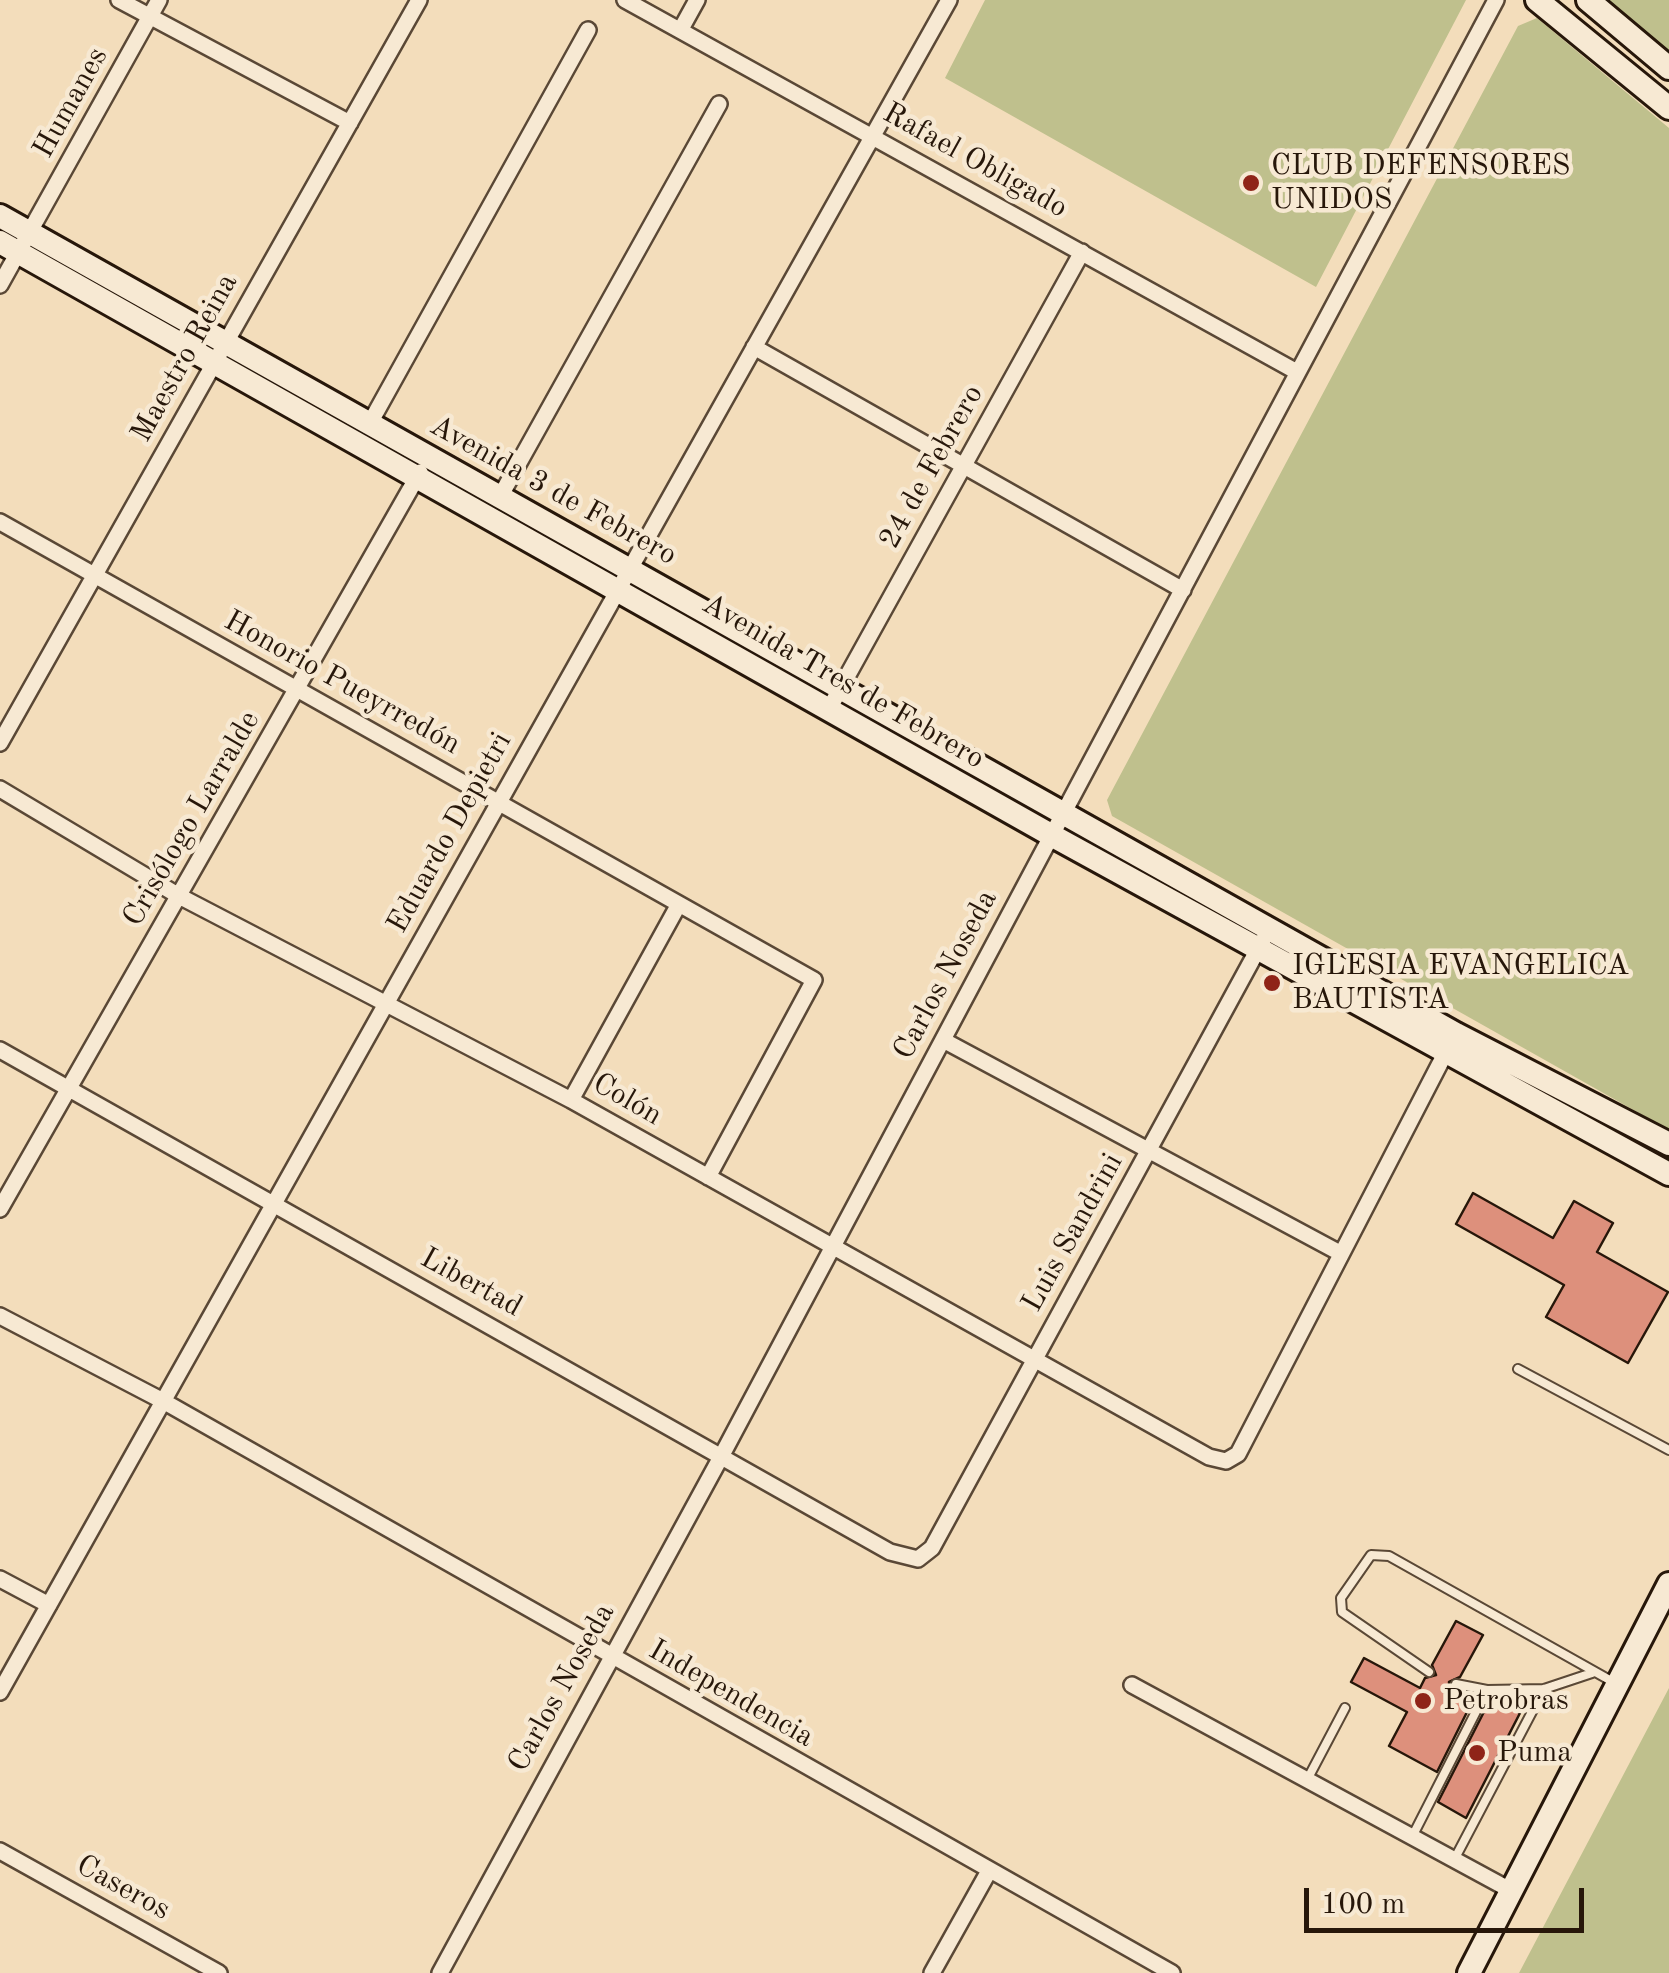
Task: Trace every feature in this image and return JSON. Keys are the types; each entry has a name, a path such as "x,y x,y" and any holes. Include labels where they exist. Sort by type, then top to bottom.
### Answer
{"main road":[{"path":"1537,0 1669,108"},
{"path":"1588,0 1669,68"},
{"name":"Avenida 3 de Febrero","path":"0,216 16,242 227,340 501,496 624,579 842,686 1058,825"},
{"name":"Avenida Tres de Febrero","path":"16,242 417,478 624,579 829,708 1058,825 1265,938 1664,1172"},
{"path":"1450,1044 1662,1140"},
{"path":"1469,1973 1669,1584"}],"street":[{"path":"119,0 350,123"},
{"name":"Humanes","path":"0,285 16,242 159,0"},
{"name":"Maestro Reina","path":"0,743 419,0"},
{"name":"Rafael Obligado","path":"625,0 1297,372"},
{"path":"681,29 696,0"},
{"name":"Eduardo Depietri","path":"0,1692 949,0"},
{"name":"Carlos Noseda","path":"440,1973 834,1247 1496,0"},
{"path":"370,422 588,30"},
{"path":"501,496 719,104"},
{"name":"24 de Febrero","path":"829,708 1082,252"},
{"path":"754,347 1183,590"},
{"name":"Crisólogo Larralde","path":"0,1209 429,456"},
{"name":"Honorio Pueyrredón","path":"0,522 814,980 708,1178"},
{"name":"Colón","path":"0,789 179,896 388,1001 571,1100 1209,1457 1226,1461 1238,1454 1340,1253"},
{"path":"571,1100 679,904"},
{"name":"Luis Sandrini","path":"918,1559 932,1548 1265,938"},
{"path":"944,1040 1340,1253 1450,1044"},
{"name":"Libertad","path":"0,1050 890,1552 918,1559"},
{"name":"Independencia","path":"0,1316 163,1401 1172,1973"},
{"path":"0,1579 49,1605"},
{"path":"1132,1684 1512,1891"},
{"name":"Caseros","path":"0,1851 219,1973"},
{"path":"932,1973 989,1872"}],"lane":[{"path":"1518,1368 1669,1450"},
{"path":"1429,1672 1342,1612 1341,1598 1370,1555 1389,1556 1619,1685"},
{"path":"1456,1684 1486,1690 1544,1689 1592,1672"},
{"path":"1454,1860 1544,1689"},
{"path":"1412,1837 1486,1690"},
{"path":"1307,1780 1345,1708"}],"green space":[{"name":"CLUB DEFENSORES UNIDOS","path":"985,0 1466,0 1316,287 945,78"},
{"path":"1604,0 1669,0 1669,53"},
{"path":"1537,18 1669,128 1669,1130 1112,816 1107,800 1518,26"},
{"path":"1669,1688 1669,1973 1519,1973"}],"building":[{"path":"1473,1193 1553,1238 1574,1201 1613,1223 1597,1252 1668,1292 1628,1363 1546,1317 1564,1285 1456,1224"},
{"name":"Petrobras","path":"1456,1621 1483,1635 1460,1677 1449,1682 1450,1696 1470,1706 1437,1772 1389,1746 1407,1712 1351,1682 1364,1658 1420,1688 1425,1678 1436,1675 1432,1665"},
{"path":"1491,1698 1520,1713 1466,1818 1438,1802"}],"place":[{"name":"CLUB DEFENSORES UNIDOS","path":"1251,183"},
{"name":"IGLESIA EVANGELICA BAUTISTA","path":"1272,983"},
{"name":"Petrobras","path":"1423,1701"},
{"name":"Puma","path":"1477,1753"}]}
